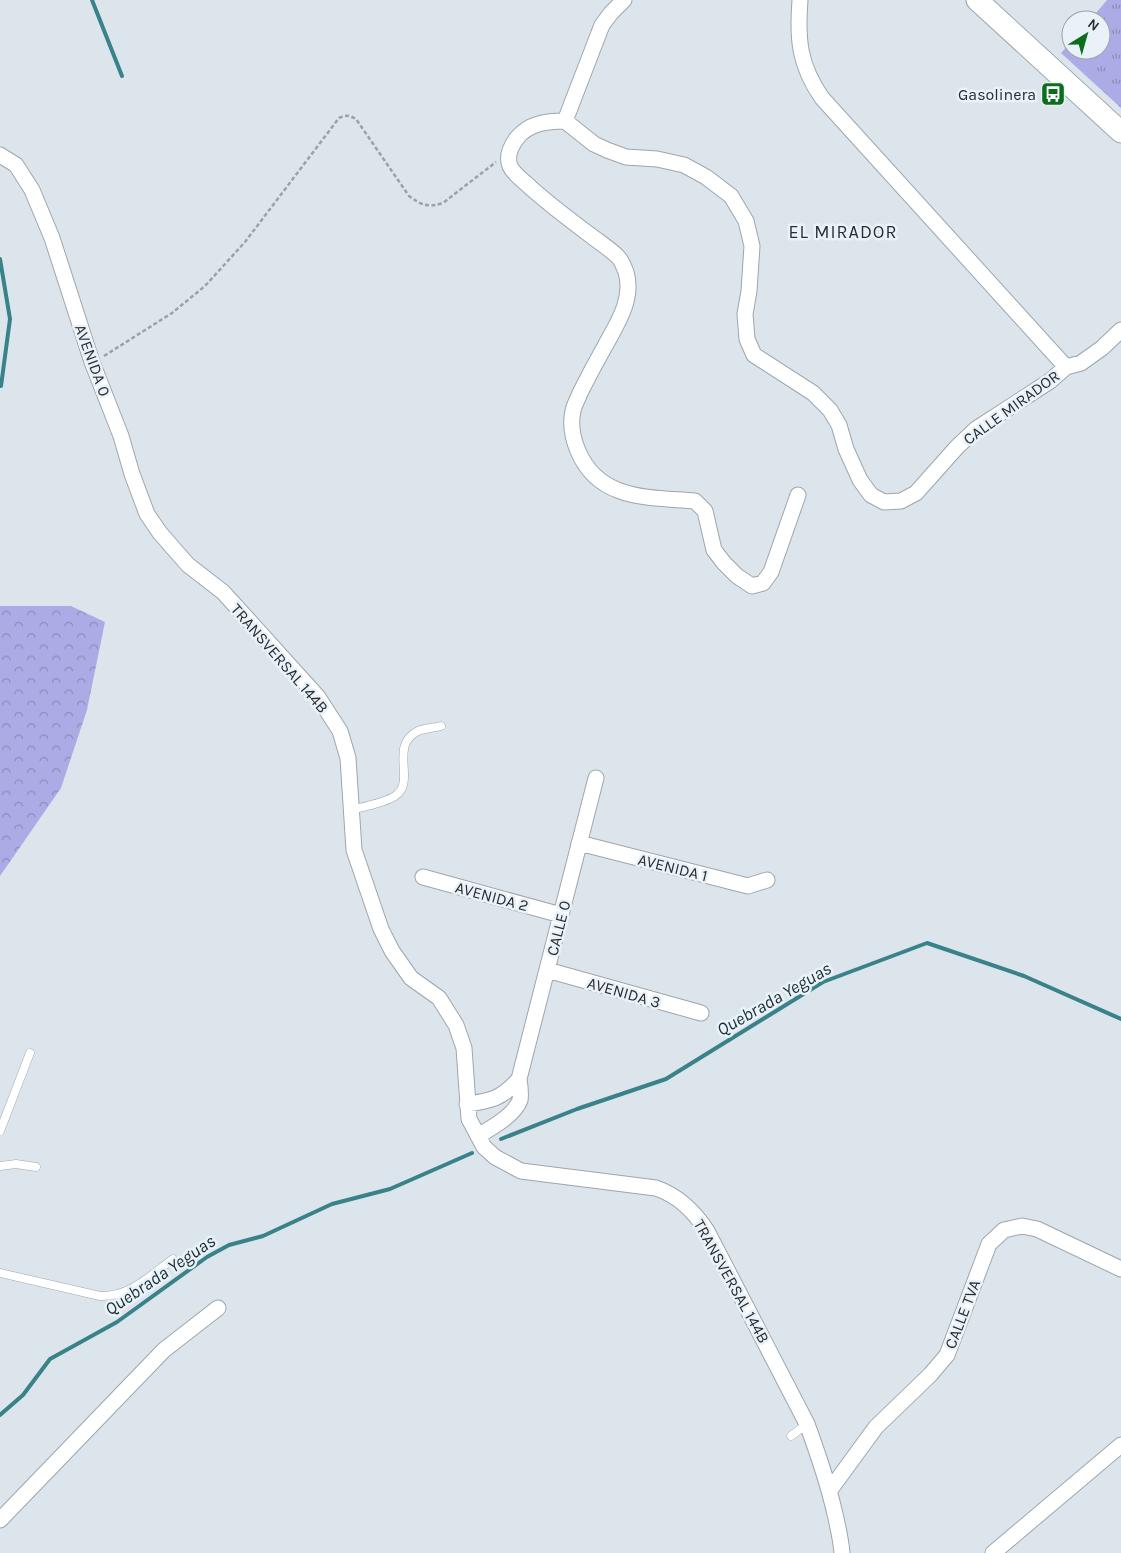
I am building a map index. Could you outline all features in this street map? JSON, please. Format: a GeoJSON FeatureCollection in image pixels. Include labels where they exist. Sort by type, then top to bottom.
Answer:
{"type":"FeatureCollection","features":[{"type":"Feature","properties":{"kind":"main road"},"geometry":{"type":"LineString","coordinates":[[977,0],[1121,132]]}},
{"type":"Feature","properties":{"kind":"street"},"geometry":{"type":"LineString","coordinates":[[624,0],[602,24],[565,120],[548,121],[535,125],[520,135],[512,146],[509,156],[510,165],[516,175],[545,201],[618,257],[626,273],[628,290],[626,304],[618,324],[585,382],[573,410],[572,428],[575,444],[582,461],[594,476],[609,487],[629,495],[695,501],[705,511],[714,550],[737,576],[752,586],[763,583],[771,572],[798,495]]}},
{"type":"Feature","properties":{"kind":"street"},"geometry":{"type":"LineString","coordinates":[[800,0],[798,24],[805,68],[822,98],[1066,367]]}},
{"type":"Feature","properties":{"kind":"street","name":"CALLE MIRADOR"},"geometry":{"type":"LineString","coordinates":[[565,120],[594,144],[607,150],[626,157],[657,159],[684,164],[706,177],[731,196],[746,221],[752,246],[749,291],[745,314],[747,339],[754,355],[813,394],[830,410],[839,425],[846,449],[860,480],[871,495],[884,502],[901,501],[916,493],[976,429],[1050,381],[1066,367],[1081,363],[1102,348],[1121,330]]}},
{"type":"Feature","properties":{"kind":"street","name":"AVENIDA 0"},"geometry":{"type":"LineString","coordinates":[[0,154],[16,165],[32,190],[48,230],[92,362],[121,436],[132,474],[147,514],[160,533],[188,565]]}},
{"type":"Feature","properties":{"kind":"street"},"geometry":{"type":"LineString","coordinates":[[171,566],[188,565]]}},
{"type":"Feature","properties":{"kind":"street","name":"TRANSVERSAL 144B"},"geometry":{"type":"LineString","coordinates":[[188,565],[223,592],[318,697],[340,731],[348,758],[354,850],[381,929],[392,951],[411,978],[439,998],[456,1025],[464,1048],[469,1120],[484,1147],[495,1157],[520,1171],[656,1188],[669,1193],[686,1204],[700,1219],[708,1231],[807,1424],[830,1490],[842,1553]]}},
{"type":"Feature","properties":{"kind":"street","name":"CALLE 0"},"geometry":{"type":"LineString","coordinates":[[478,1136],[499,1123],[511,1112],[520,1099],[519,1079],[596,778]]}},
{"type":"Feature","properties":{"kind":"street","name":"AVENIDA 1"},"geometry":{"type":"LineString","coordinates":[[579,843],[748,886],[767,880]]}},
{"type":"Feature","properties":{"kind":"street","name":"AVENIDA 2"},"geometry":{"type":"LineString","coordinates":[[423,877],[561,916]]}},
{"type":"Feature","properties":{"kind":"street","name":"AVENIDA 3"},"geometry":{"type":"LineString","coordinates":[[547,970],[701,1013]]}},
{"type":"Feature","properties":{"kind":"street"},"geometry":{"type":"LineString","coordinates":[[467,1104],[486,1101],[507,1092],[519,1079]]}},
{"type":"Feature","properties":{"kind":"street","name":"CALLE TVA"},"geometry":{"type":"LineString","coordinates":[[830,1490],[876,1427],[930,1375],[947,1355],[989,1244],[1004,1230],[1022,1226],[1037,1229],[1121,1269]]}},
{"type":"Feature","properties":{"kind":"street"},"geometry":{"type":"LineString","coordinates":[[0,1520],[164,1350],[218,1308]]}},
{"type":"Feature","properties":{"kind":"street"},"geometry":{"type":"LineString","coordinates":[[993,1553],[1121,1445]]}},
{"type":"Feature","properties":{"kind":"lane"},"geometry":{"type":"LineString","coordinates":[[350,810],[368,806],[395,796],[404,784],[403,752],[406,742],[420,730],[441,726]]}},
{"type":"Feature","properties":{"kind":"lane"},"geometry":{"type":"LineString","coordinates":[[0,1131],[30,1053]]}},
{"type":"Feature","properties":{"kind":"lane"},"geometry":{"type":"LineString","coordinates":[[0,1166],[16,1164],[36,1167]]}},
{"type":"Feature","properties":{"kind":"lane"},"geometry":{"type":"LineString","coordinates":[[0,1273],[100,1296],[109,1296],[130,1291],[173,1259]]}},
{"type":"Feature","properties":{"kind":"lane"},"geometry":{"type":"LineString","coordinates":[[791,1436],[807,1424]]}},
{"type":"Feature","properties":{"kind":"path"},"geometry":{"type":"LineString","coordinates":[[102,358],[172,314],[206,286],[246,242],[339,118],[351,116],[356,119],[409,196],[419,203],[427,205],[443,204],[498,160],[509,156]]}},
{"type":"Feature","properties":{"kind":"green space"},"geometry":{"type":"Polygon","coordinates":[[[1107,0],[1121,0],[1121,108],[1069,60],[1111,60],[1111,10],[1098,10],[1107,0]]]}},
{"type":"Feature","properties":{"kind":"green space"},"geometry":{"type":"Polygon","coordinates":[[[0,606],[71,606],[105,622],[87,710],[61,788],[0,876],[0,606]]]}},
{"type":"Feature","properties":{"kind":"waterway"},"geometry":{"type":"LineString","coordinates":[[92,0],[122,76]]}},
{"type":"Feature","properties":{"kind":"waterway"},"geometry":{"type":"LineString","coordinates":[[0,259],[10,319],[1,386]]}},
{"type":"Feature","properties":{"kind":"waterway","name":"Quebrada Yeguas"},"geometry":{"type":"LineString","coordinates":[[501,1139],[577,1109],[666,1079],[823,982],[927,943],[1024,976],[1121,1019]]}},
{"type":"Feature","properties":{"kind":"waterway","name":"Quebrada Yeguas"},"geometry":{"type":"LineString","coordinates":[[0,1415],[23,1395],[50,1359],[117,1322],[207,1257],[229,1245],[263,1236],[332,1204],[390,1189],[472,1153]]}},
{"type":"Feature","properties":{"kind":"place","name":"Gasolinera"},"geometry":{"type":"Point","coordinates":[1053,94]}},
{"type":"Feature","properties":{"kind":"district","name":"EL MIRADOR"},"geometry":{"type":"Point","coordinates":[843,232]}}]}
